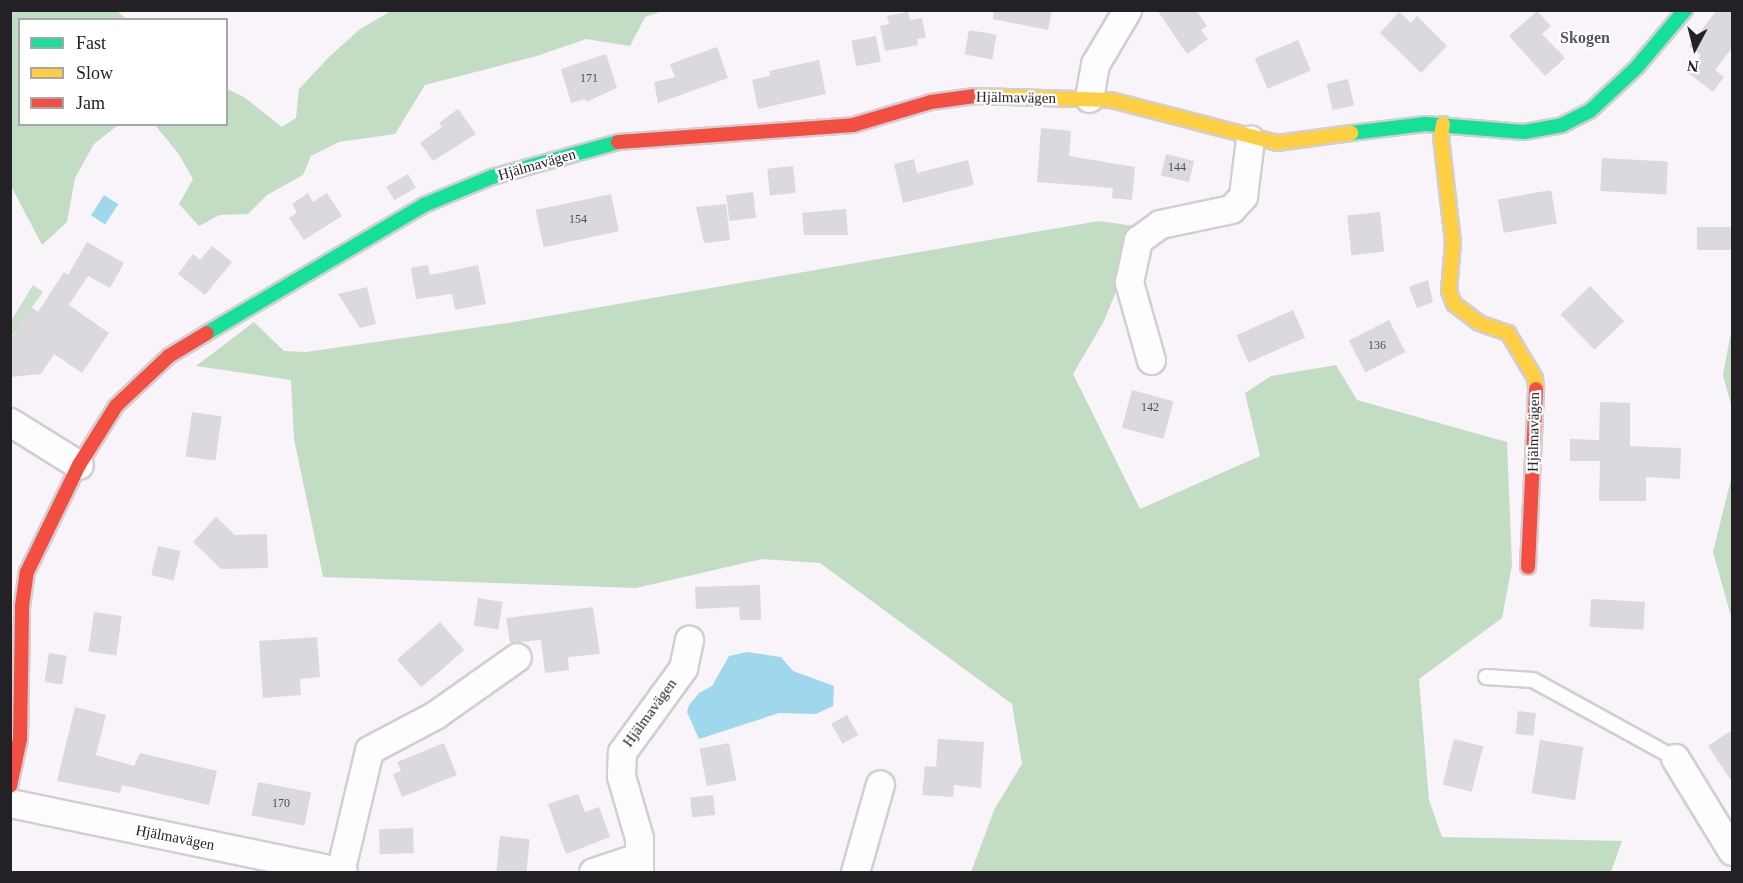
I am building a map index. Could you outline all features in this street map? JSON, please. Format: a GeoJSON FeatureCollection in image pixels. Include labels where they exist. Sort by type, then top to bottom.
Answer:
{"type":"FeatureCollection","features":[{"type":"Feature","properties":{"kind":"street"},"geometry":{"type":"LineString","coordinates":[[1089,98],[1095,64],[1127,10]]}},
{"type":"Feature","properties":{"kind":"street","name":"Hjälmavägen"},"geometry":{"type":"LineString","coordinates":[[10,786],[20,739],[21,606],[27,572],[79,465],[116,406],[169,356],[424,205],[492,177],[618,142],[805,131],[853,124],[932,102],[974,96],[1023,100],[1089,98],[1152,110],[1250,139],[1277,143],[1398,125],[1443,124],[1514,132],[1562,125],[1590,111],[1625,79],[1684,10]]}},
{"type":"Feature","properties":{"kind":"street","name":"Hjälmavägen"},"geometry":{"type":"LineString","coordinates":[[1443,124],[1441,137],[1453,242],[1449,291],[1454,304],[1479,323],[1508,333],[1534,378],[1538,409],[1528,567]]}},
{"type":"Feature","properties":{"kind":"street"},"geometry":{"type":"LineString","coordinates":[[1151,360],[1129,282],[1138,240],[1160,224],[1231,209],[1243,196],[1250,139]]}},
{"type":"Feature","properties":{"kind":"street"},"geometry":{"type":"LineString","coordinates":[[10,422],[79,465]]}},
{"type":"Feature","properties":{"kind":"street","name":"Hjälmavägen"},"geometry":{"type":"LineString","coordinates":[[593,873],[638,865],[639,838],[621,776],[622,752],[682,668],[689,640]]}},
{"type":"Feature","properties":{"kind":"street","name":"Hjälmavägen"},"geometry":{"type":"LineString","coordinates":[[10,803],[341,872],[369,750],[435,715],[517,657]]}},
{"type":"Feature","properties":{"kind":"street"},"geometry":{"type":"LineString","coordinates":[[1675,758],[1732,851]]}},
{"type":"Feature","properties":{"kind":"street"},"geometry":{"type":"LineString","coordinates":[[855,873],[880,784]]}},
{"type":"Feature","properties":{"kind":"lane"},"geometry":{"type":"LineString","coordinates":[[1486,677],[1533,680],[1675,758]]}},
{"type":"Feature","properties":{"kind":"green space"},"geometry":{"type":"Polygon","coordinates":[[[10,11],[117,11],[125,18],[18,18],[18,126],[117,126],[94,144],[75,178],[67,222],[42,245],[11,186],[10,11]]]}},
{"type":"Feature","properties":{"kind":"green space"},"geometry":{"type":"Polygon","coordinates":[[[391,11],[663,11],[645,17],[630,46],[586,39],[537,56],[425,85],[395,134],[339,142],[311,156],[303,175],[267,195],[248,214],[220,215],[199,226],[179,204],[193,179],[178,153],[156,126],[228,126],[228,89],[244,97],[282,127],[296,118],[299,89],[360,29],[391,11]]]}},
{"type":"Feature","properties":{"kind":"green space"},"geometry":{"type":"Polygon","coordinates":[[[1099,221],[1142,227],[1104,321],[1073,374],[1140,509],[1260,456],[1245,393],[1271,376],[1336,365],[1357,400],[1507,442],[1512,565],[1502,618],[1419,679],[1429,800],[1442,837],[1622,841],[1611,872],[971,872],[995,808],[1022,764],[1012,704],[820,563],[762,559],[636,588],[323,577],[294,439],[291,380],[196,366],[254,322],[284,351],[306,352],[508,323],[1099,221]]]}},
{"type":"Feature","properties":{"kind":"green space"},"geometry":{"type":"Polygon","coordinates":[[[33,285],[43,292],[11,337],[11,321],[33,285]]]}},
{"type":"Feature","properties":{"kind":"green space"},"geometry":{"type":"Polygon","coordinates":[[[1732,327],[1732,408],[1723,375],[1732,327]]]}},
{"type":"Feature","properties":{"kind":"green space"},"geometry":{"type":"Polygon","coordinates":[[[1732,475],[1732,620],[1713,552],[1732,475]]]}},
{"type":"Feature","properties":{"kind":"water"},"geometry":{"type":"Polygon","coordinates":[[[104,195],[118,204],[105,224],[91,215],[104,195]]]}},
{"type":"Feature","properties":{"kind":"water"},"geometry":{"type":"Polygon","coordinates":[[[747,652],[781,657],[793,671],[834,686],[833,706],[816,714],[779,713],[699,739],[687,712],[689,705],[699,693],[712,686],[729,656],[747,652]]]}},
{"type":"Feature","properties":{"kind":"building"},"geometry":{"type":"Polygon","coordinates":[[[994,10],[1052,10],[1048,30],[993,19],[994,10]]]}},
{"type":"Feature","properties":{"kind":"building"},"geometry":{"type":"Polygon","coordinates":[[[1157,10],[1196,10],[1207,26],[1201,30],[1208,39],[1187,54],[1157,10]]]}},
{"type":"Feature","properties":{"kind":"building"},"geometry":{"type":"Polygon","coordinates":[[[1717,10],[1732,10],[1732,48],[1715,70],[1724,77],[1713,92],[1687,72],[1701,55],[1689,46],[1717,10]]]}},
{"type":"Feature","properties":{"kind":"building"},"geometry":{"type":"Polygon","coordinates":[[[1537,11],[1551,26],[1542,34],[1565,58],[1545,76],[1509,36],[1537,11]]]}},
{"type":"Feature","properties":{"kind":"building"},"geometry":{"type":"Polygon","coordinates":[[[908,12],[910,20],[922,18],[926,38],[917,39],[918,45],[885,51],[880,26],[889,24],[887,16],[908,12]]]}},
{"type":"Feature","properties":{"kind":"building"},"geometry":{"type":"Polygon","coordinates":[[[1399,12],[1411,23],[1417,16],[1447,46],[1421,73],[1380,33],[1399,12]]]}},
{"type":"Feature","properties":{"kind":"building"},"geometry":{"type":"Polygon","coordinates":[[[969,30],[997,35],[992,59],[965,55],[969,30]]]}},
{"type":"Feature","properties":{"kind":"building"},"geometry":{"type":"Polygon","coordinates":[[[876,36],[881,62],[856,66],[851,41],[876,36]]]}},
{"type":"Feature","properties":{"kind":"building"},"geometry":{"type":"Polygon","coordinates":[[[1298,40],[1311,70],[1268,89],[1255,58],[1298,40]]]}},
{"type":"Feature","properties":{"kind":"building"},"geometry":{"type":"Polygon","coordinates":[[[717,47],[728,78],[658,103],[654,82],[675,77],[670,64],[717,47]]]}},
{"type":"Feature","properties":{"kind":"building"},"geometry":{"type":"Polygon","coordinates":[[[606,54],[617,88],[586,102],[585,99],[571,103],[561,69],[606,54]]]}},
{"type":"Feature","properties":{"kind":"building"},"geometry":{"type":"Polygon","coordinates":[[[819,60],[826,94],[758,109],[752,80],[770,76],[769,71],[819,60]]]}},
{"type":"Feature","properties":{"kind":"building"},"geometry":{"type":"Polygon","coordinates":[[[1348,79],[1354,105],[1333,110],[1327,84],[1348,79]]]}},
{"type":"Feature","properties":{"kind":"building"},"geometry":{"type":"Polygon","coordinates":[[[458,109],[476,134],[433,161],[420,143],[442,127],[439,123],[458,109]]]}},
{"type":"Feature","properties":{"kind":"building"},"geometry":{"type":"Polygon","coordinates":[[[1041,128],[1071,131],[1069,156],[1135,167],[1132,200],[1112,198],[1113,188],[1037,182],[1041,128]]]}},
{"type":"Feature","properties":{"kind":"building"},"geometry":{"type":"Polygon","coordinates":[[[1166,154],[1194,161],[1189,182],[1161,175],[1166,154]]]}},
{"type":"Feature","properties":{"kind":"building"},"geometry":{"type":"Polygon","coordinates":[[[1602,158],[1668,161],[1666,194],[1600,191],[1602,158]]]}},
{"type":"Feature","properties":{"kind":"building"},"geometry":{"type":"Polygon","coordinates":[[[914,159],[917,173],[968,160],[974,185],[903,203],[894,164],[914,159]]]}},
{"type":"Feature","properties":{"kind":"building"},"geometry":{"type":"Polygon","coordinates":[[[793,166],[796,193],[770,196],[767,169],[793,166]]]}},
{"type":"Feature","properties":{"kind":"building"},"geometry":{"type":"Polygon","coordinates":[[[408,174],[416,188],[394,200],[386,187],[408,174]]]}},
{"type":"Feature","properties":{"kind":"building"},"geometry":{"type":"Polygon","coordinates":[[[1551,190],[1557,223],[1504,233],[1498,199],[1551,190]]]}},
{"type":"Feature","properties":{"kind":"building"},"geometry":{"type":"Polygon","coordinates":[[[753,192],[756,218],[729,221],[726,195],[753,192]]]}},
{"type":"Feature","properties":{"kind":"building"},"geometry":{"type":"Polygon","coordinates":[[[308,193],[313,202],[327,193],[342,216],[304,240],[289,218],[297,213],[292,204],[308,193]]]}},
{"type":"Feature","properties":{"kind":"building"},"geometry":{"type":"Polygon","coordinates":[[[611,194],[619,231],[544,247],[536,210],[611,194]]]}},
{"type":"Feature","properties":{"kind":"building"},"geometry":{"type":"Polygon","coordinates":[[[726,204],[730,240],[704,243],[696,207],[726,204]]]}},
{"type":"Feature","properties":{"kind":"building"},"geometry":{"type":"Polygon","coordinates":[[[846,209],[848,235],[804,235],[802,213],[846,209]]]}},
{"type":"Feature","properties":{"kind":"building"},"geometry":{"type":"Polygon","coordinates":[[[1380,212],[1384,252],[1351,255],[1347,215],[1380,212]]]}},
{"type":"Feature","properties":{"kind":"building"},"geometry":{"type":"Polygon","coordinates":[[[1697,227],[1732,227],[1732,250],[1697,250],[1697,227]]]}},
{"type":"Feature","properties":{"kind":"building"},"geometry":{"type":"Polygon","coordinates":[[[87,242],[124,263],[110,288],[88,276],[69,305],[109,333],[82,373],[54,354],[41,374],[10,377],[10,340],[31,307],[38,312],[64,272],[68,275],[87,242]]]}},
{"type":"Feature","properties":{"kind":"building"},"geometry":{"type":"Polygon","coordinates":[[[212,246],[232,262],[205,295],[178,274],[193,254],[200,260],[212,246]]]}},
{"type":"Feature","properties":{"kind":"building"},"geometry":{"type":"Polygon","coordinates":[[[428,265],[430,275],[478,265],[486,304],[455,310],[452,294],[416,299],[411,268],[428,265]]]}},
{"type":"Feature","properties":{"kind":"building"},"geometry":{"type":"Polygon","coordinates":[[[1428,280],[1433,302],[1417,308],[1409,287],[1428,280]]]}},
{"type":"Feature","properties":{"kind":"building"},"geometry":{"type":"Polygon","coordinates":[[[1590,286],[1624,321],[1595,350],[1561,314],[1590,286]]]}},
{"type":"Feature","properties":{"kind":"building"},"geometry":{"type":"Polygon","coordinates":[[[367,287],[376,324],[360,328],[338,294],[367,287]]]}},
{"type":"Feature","properties":{"kind":"building"},"geometry":{"type":"Polygon","coordinates":[[[1293,310],[1305,337],[1249,363],[1236,335],[1293,310]]]}},
{"type":"Feature","properties":{"kind":"building"},"geometry":{"type":"Polygon","coordinates":[[[1389,320],[1405,352],[1365,373],[1349,340],[1389,320]]]}},
{"type":"Feature","properties":{"kind":"building"},"geometry":{"type":"Polygon","coordinates":[[[1132,390],[1174,401],[1163,439],[1122,428],[1132,390]]]}},
{"type":"Feature","properties":{"kind":"building"},"geometry":{"type":"Polygon","coordinates":[[[1600,402],[1630,403],[1630,446],[1681,448],[1680,479],[1646,477],[1646,501],[1599,501],[1600,461],[1570,461],[1570,439],[1599,440],[1600,402]]]}},
{"type":"Feature","properties":{"kind":"building"},"geometry":{"type":"Polygon","coordinates":[[[192,412],[222,416],[215,461],[186,457],[192,412]]]}},
{"type":"Feature","properties":{"kind":"building"},"geometry":{"type":"Polygon","coordinates":[[[216,517],[235,535],[267,534],[268,568],[221,569],[193,542],[216,517]]]}},
{"type":"Feature","properties":{"kind":"building"},"geometry":{"type":"Polygon","coordinates":[[[158,546],[180,551],[174,580],[151,575],[158,546]]]}},
{"type":"Feature","properties":{"kind":"building"},"geometry":{"type":"Polygon","coordinates":[[[760,585],[761,620],[740,620],[739,607],[696,609],[695,587],[760,585]]]}},
{"type":"Feature","properties":{"kind":"building"},"geometry":{"type":"Polygon","coordinates":[[[478,598],[503,602],[498,630],[474,626],[478,598]]]}},
{"type":"Feature","properties":{"kind":"building"},"geometry":{"type":"Polygon","coordinates":[[[1591,599],[1645,602],[1643,630],[1590,627],[1591,599]]]}},
{"type":"Feature","properties":{"kind":"building"},"geometry":{"type":"Polygon","coordinates":[[[593,607],[600,654],[568,657],[569,670],[545,673],[541,640],[510,643],[506,618],[593,607]]]}},
{"type":"Feature","properties":{"kind":"building"},"geometry":{"type":"Polygon","coordinates":[[[94,612],[122,616],[116,656],[88,652],[94,612]]]}},
{"type":"Feature","properties":{"kind":"building"},"geometry":{"type":"Polygon","coordinates":[[[440,622],[464,650],[421,687],[397,659],[440,622]]]}},
{"type":"Feature","properties":{"kind":"building"},"geometry":{"type":"Polygon","coordinates":[[[317,637],[320,677],[300,679],[301,695],[263,698],[259,641],[317,637]]]}},
{"type":"Feature","properties":{"kind":"building"},"geometry":{"type":"Polygon","coordinates":[[[49,653],[67,656],[62,684],[44,682],[49,653]]]}},
{"type":"Feature","properties":{"kind":"building"},"geometry":{"type":"Polygon","coordinates":[[[75,707],[106,715],[96,755],[134,766],[140,753],[217,771],[209,805],[122,785],[120,793],[57,781],[75,707]]]}},
{"type":"Feature","properties":{"kind":"building"},"geometry":{"type":"Polygon","coordinates":[[[1518,711],[1536,713],[1533,736],[1516,734],[1518,711]]]}},
{"type":"Feature","properties":{"kind":"building"},"geometry":{"type":"Polygon","coordinates":[[[847,715],[858,735],[842,744],[831,724],[847,715]]]}},
{"type":"Feature","properties":{"kind":"building"},"geometry":{"type":"Polygon","coordinates":[[[1732,730],[1732,782],[1708,746],[1732,730]]]}},
{"type":"Feature","properties":{"kind":"building"},"geometry":{"type":"Polygon","coordinates":[[[938,739],[984,742],[981,788],[954,785],[953,797],[922,795],[925,766],[936,767],[938,739]]]}},
{"type":"Feature","properties":{"kind":"building"},"geometry":{"type":"Polygon","coordinates":[[[1454,739],[1483,746],[1472,792],[1443,785],[1454,739]]]}},
{"type":"Feature","properties":{"kind":"building"},"geometry":{"type":"Polygon","coordinates":[[[1540,740],[1583,747],[1575,800],[1532,793],[1540,740]]]}},
{"type":"Feature","properties":{"kind":"building"},"geometry":{"type":"Polygon","coordinates":[[[444,743],[457,775],[402,797],[393,774],[401,771],[397,762],[444,743]]]}},
{"type":"Feature","properties":{"kind":"building"},"geometry":{"type":"Polygon","coordinates":[[[729,743],[736,780],[707,786],[700,749],[729,743]]]}},
{"type":"Feature","properties":{"kind":"building"},"geometry":{"type":"Polygon","coordinates":[[[258,782],[311,792],[305,826],[252,815],[258,782]]]}},
{"type":"Feature","properties":{"kind":"building"},"geometry":{"type":"Polygon","coordinates":[[[578,794],[585,812],[599,807],[610,837],[566,854],[548,804],[578,794]]]}},
{"type":"Feature","properties":{"kind":"building"},"geometry":{"type":"Polygon","coordinates":[[[713,795],[715,815],[692,817],[690,797],[713,795]]]}},
{"type":"Feature","properties":{"kind":"building"},"geometry":{"type":"Polygon","coordinates":[[[413,828],[414,853],[380,854],[379,829],[413,828]]]}},
{"type":"Feature","properties":{"kind":"building"},"geometry":{"type":"Polygon","coordinates":[[[500,836],[530,839],[526,872],[496,872],[500,836]]]}},
{"type":"Feature","properties":{"kind":"traffic: fast"},"geometry":{"type":"LineString","coordinates":[[1351,133],[1425,124],[1524,132],[1562,125],[1590,111],[1637,67],[1685,10]]}},
{"type":"Feature","properties":{"kind":"traffic: fast"},"geometry":{"type":"LineString","coordinates":[[207,333],[424,205],[492,177],[618,142]]}},
{"type":"Feature","properties":{"kind":"traffic: slow"},"geometry":{"type":"LineString","coordinates":[[975,96],[1111,100],[1277,143],[1351,133]]}},
{"type":"Feature","properties":{"kind":"traffic: slow"},"geometry":{"type":"LineString","coordinates":[[1443,124],[1441,137],[1453,242],[1449,291],[1454,304],[1479,323],[1508,333],[1535,378],[1536,389]]}},
{"type":"Feature","properties":{"kind":"traffic: jam"},"geometry":{"type":"LineString","coordinates":[[618,142],[853,125],[931,102],[975,96]]}},
{"type":"Feature","properties":{"kind":"traffic: jam"},"geometry":{"type":"LineString","coordinates":[[10,786],[20,739],[22,606],[27,572],[79,465],[116,406],[169,356],[207,333]]}},
{"type":"Feature","properties":{"kind":"traffic: jam"},"geometry":{"type":"LineString","coordinates":[[1528,567],[1536,389]]}},
{"type":"Feature","properties":{"kind":"district","name":"Skogen"},"geometry":{"type":"Point","coordinates":[1585,38]}}]}
